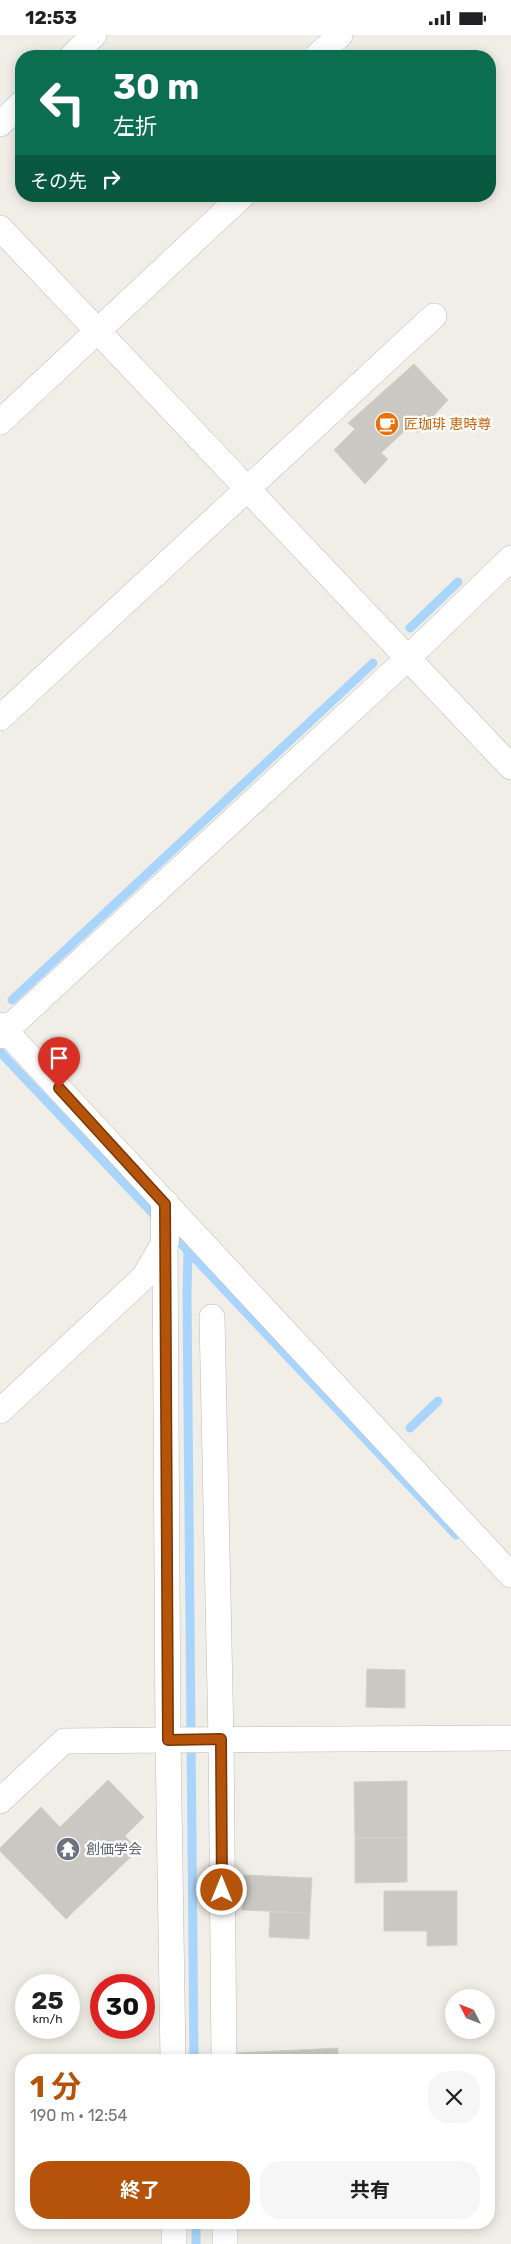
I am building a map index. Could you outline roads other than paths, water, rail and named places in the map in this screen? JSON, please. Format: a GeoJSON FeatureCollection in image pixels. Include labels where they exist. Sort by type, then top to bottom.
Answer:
{"type":"FeatureCollection","features":[{"type":"Feature","properties":{"kind":"street"},"geometry":{"type":"LineString","coordinates":[[78,50],[94,35]]}},
{"type":"Feature","properties":{"kind":"street"},"geometry":{"type":"LineString","coordinates":[[324,50],[340,35]]}},
{"type":"Feature","properties":{"kind":"street"},"geometry":{"type":"LineString","coordinates":[[0,124],[15,110]]}},
{"type":"Feature","properties":{"kind":"street"},"geometry":{"type":"LineString","coordinates":[[0,422],[236,202]]}},
{"type":"Feature","properties":{"kind":"street"},"geometry":{"type":"LineString","coordinates":[[0,228],[511,767]]}},
{"type":"Feature","properties":{"kind":"street"},"geometry":{"type":"LineString","coordinates":[[0,718],[434,316]]}},
{"type":"Feature","properties":{"kind":"street"},"geometry":{"type":"LineString","coordinates":[[511,558],[408,658],[2,1030],[511,1575]]}},
{"type":"Feature","properties":{"kind":"street"},"geometry":{"type":"LineString","coordinates":[[165,1204],[168,1740],[173,2054]]}},
{"type":"Feature","properties":{"kind":"street"},"geometry":{"type":"LineString","coordinates":[[0,1411],[144,1277],[165,1241]]}},
{"type":"Feature","properties":{"kind":"street"},"geometry":{"type":"LineString","coordinates":[[212,1317],[221,1739],[224,2054]]}},
{"type":"Feature","properties":{"kind":"street"},"geometry":{"type":"LineString","coordinates":[[0,1801],[64,1741],[511,1738]]}},
{"type":"Feature","properties":{"kind":"street"},"geometry":{"type":"LineString","coordinates":[[174,2229],[174,2244]]}},
{"type":"Feature","properties":{"kind":"street"},"geometry":{"type":"LineString","coordinates":[[225,2229],[225,2244]]}},
{"type":"Feature","properties":{"kind":"waterway"},"geometry":{"type":"LineString","coordinates":[[410,628],[458,582]]}},
{"type":"Feature","properties":{"kind":"waterway"},"geometry":{"type":"LineString","coordinates":[[12,1000],[373,663]]}},
{"type":"Feature","properties":{"kind":"waterway"},"geometry":{"type":"LineString","coordinates":[[0,1052],[160,1221]]}},
{"type":"Feature","properties":{"kind":"waterway"},"geometry":{"type":"LineString","coordinates":[[172,1234],[456,1535]]}},
{"type":"Feature","properties":{"kind":"waterway"},"geometry":{"type":"LineString","coordinates":[[188,1251],[194,2054]]}},
{"type":"Feature","properties":{"kind":"waterway"},"geometry":{"type":"LineString","coordinates":[[410,1428],[438,1401]]}},
{"type":"Feature","properties":{"kind":"waterway"},"geometry":{"type":"LineString","coordinates":[[196,2229],[196,2244]]}},
{"type":"Feature","properties":{"kind":"place","name":"匠珈琲 恵時尊"},"geometry":{"type":"Point","coordinates":[387,424]}},
{"type":"Feature","properties":{"kind":"place","name":"創価学会"},"geometry":{"type":"Point","coordinates":[68,1849]}}]}
